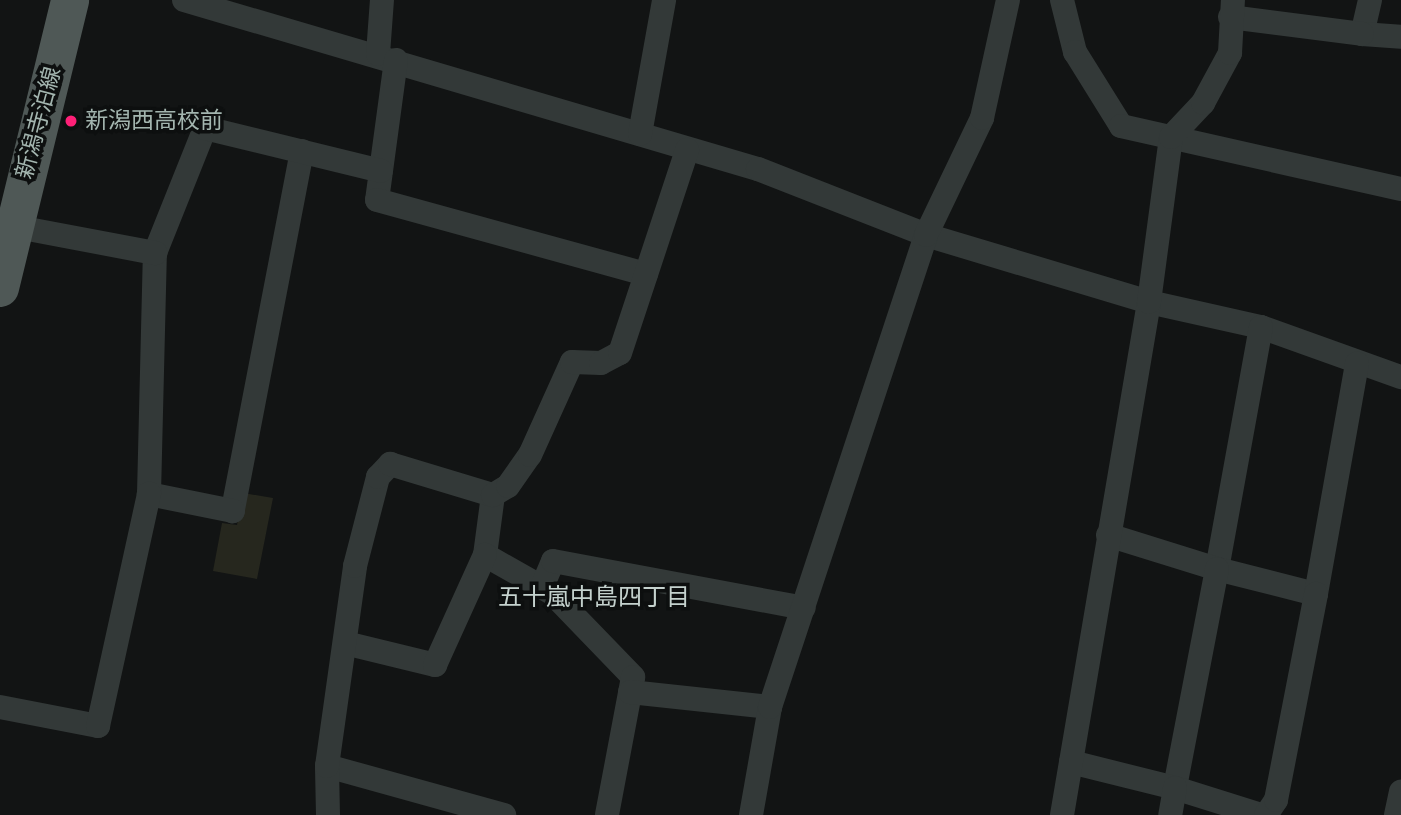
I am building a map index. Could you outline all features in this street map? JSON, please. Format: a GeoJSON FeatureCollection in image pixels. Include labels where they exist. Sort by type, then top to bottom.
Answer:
{"type":"FeatureCollection","features":[{"type":"Feature","properties":{"kind":"main road","name":"新潟寺泊線"},"geometry":{"type":"LineString","coordinates":[[0,288],[12,226],[70,0]]}},
{"type":"Feature","properties":{"kind":"street"},"geometry":{"type":"LineString","coordinates":[[184,0],[387,57],[687,150],[758,169],[926,235],[1149,302],[1261,327],[1401,377]]}},
{"type":"Feature","properties":{"kind":"street"},"geometry":{"type":"LineString","coordinates":[[382,0],[387,57],[377,200],[646,274]]}},
{"type":"Feature","properties":{"kind":"street"},"geometry":{"type":"LineString","coordinates":[[640,134],[664,0]]}},
{"type":"Feature","properties":{"kind":"street"},"geometry":{"type":"LineString","coordinates":[[751,815],[770,707],[926,235],[982,118],[1008,0]]}},
{"type":"Feature","properties":{"kind":"street"},"geometry":{"type":"LineString","coordinates":[[1062,0],[1075,52],[1121,125],[1401,189]]}},
{"type":"Feature","properties":{"kind":"street"},"geometry":{"type":"LineString","coordinates":[[1362,34],[1370,0]]}},
{"type":"Feature","properties":{"kind":"street"},"geometry":{"type":"LineString","coordinates":[[1062,815],[1149,302],[1171,137],[1203,103],[1230,53],[1231,9],[1362,34],[1401,37]]}},
{"type":"Feature","properties":{"kind":"street"},"geometry":{"type":"LineString","coordinates":[[0,707],[98,726],[149,494],[155,253],[205,128],[381,171]]}},
{"type":"Feature","properties":{"kind":"street"},"geometry":{"type":"LineString","coordinates":[[328,815],[327,766],[355,566],[378,477],[390,464],[493,495],[508,486],[530,456],[572,362],[601,363],[621,353],[687,150]]}},
{"type":"Feature","properties":{"kind":"street"},"geometry":{"type":"LineString","coordinates":[[149,494],[233,511],[302,151]]}},
{"type":"Feature","properties":{"kind":"street"},"geometry":{"type":"LineString","coordinates":[[12,226],[155,253]]}},
{"type":"Feature","properties":{"kind":"street"},"geometry":{"type":"LineString","coordinates":[[1170,815],[1261,327]]}},
{"type":"Feature","properties":{"kind":"street"},"geometry":{"type":"LineString","coordinates":[[1070,762],[1175,788],[1263,815],[1276,800],[1357,363]]}},
{"type":"Feature","properties":{"kind":"street"},"geometry":{"type":"LineString","coordinates":[[345,643],[435,665],[485,555],[493,495]]}},
{"type":"Feature","properties":{"kind":"street"},"geometry":{"type":"LineString","coordinates":[[1108,535],[1217,569],[1316,594]]}},
{"type":"Feature","properties":{"kind":"street"},"geometry":{"type":"LineString","coordinates":[[485,555],[542,587],[632,677],[607,815]]}},
{"type":"Feature","properties":{"kind":"street"},"geometry":{"type":"LineString","coordinates":[[542,587],[553,561],[804,608]]}},
{"type":"Feature","properties":{"kind":"street"},"geometry":{"type":"LineString","coordinates":[[630,692],[770,707]]}},
{"type":"Feature","properties":{"kind":"street"},"geometry":{"type":"LineString","coordinates":[[327,766],[504,815]]}},
{"type":"Feature","properties":{"kind":"street"},"geometry":{"type":"LineString","coordinates":[[1396,815],[1401,792]]}},
{"type":"Feature","properties":{"kind":"shaded area"},"geometry":{"type":"Polygon","coordinates":[[[243,493],[273,498],[257,579],[213,571],[222,523],[237,525],[243,493]]]}},
{"type":"Feature","properties":{"kind":"place","name":"新潟西高校前"},"geometry":{"type":"Point","coordinates":[71,121]}},
{"type":"Feature","properties":{"kind":"district","name":"五十嵐中島四丁目"},"geometry":{"type":"Point","coordinates":[594,598]}}]}
